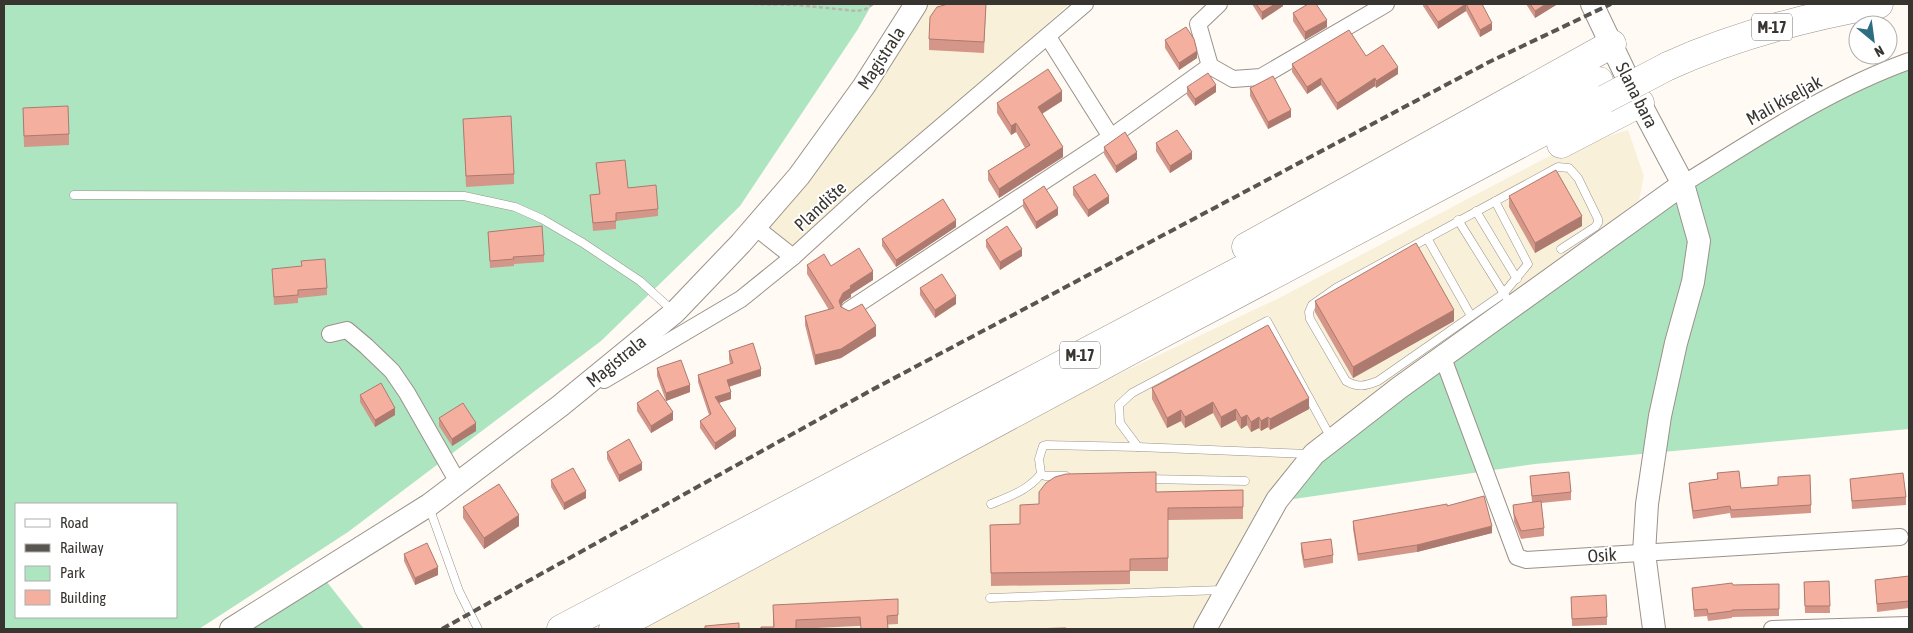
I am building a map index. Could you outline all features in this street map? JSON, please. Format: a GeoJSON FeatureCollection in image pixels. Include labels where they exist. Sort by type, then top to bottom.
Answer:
{"type":"FeatureCollection","features":[{"type":"Feature","properties":{"kind":"highway","name":"M-17"},"geometry":{"type":"LineString","coordinates":[[561,629],[1151,328],[1663,58],[1682,38],[1733,20],[1792,4]]}},
{"type":"Feature","properties":{"kind":"highway","name":"M-17"},"geometry":{"type":"LineString","coordinates":[[1663,58],[1692,55],[1760,30],[1830,13],[1879,4]]}},
{"type":"Feature","properties":{"kind":"highway"},"geometry":{"type":"LineString","coordinates":[[1151,328],[1218,265],[1240,250],[1612,44]]}},
{"type":"Feature","properties":{"kind":"highway"},"geometry":{"type":"LineString","coordinates":[[1151,328],[1251,302],[1288,285],[1640,103]]}},
{"type":"Feature","properties":{"kind":"highway","name":"M-17"},"geometry":{"type":"LineString","coordinates":[[613,629],[1151,328]]}},
{"type":"Feature","properties":{"kind":"main road","name":"Magistrala"},"geometry":{"type":"LineString","coordinates":[[231,629],[429,506],[560,406],[675,312],[755,227],[798,176],[864,86],[916,4]]}},
{"type":"Feature","properties":{"kind":"main road","name":"Slana bara"},"geometry":{"type":"LineString","coordinates":[[1592,4],[1640,103],[1683,184],[1699,241],[1693,282],[1676,343],[1660,416],[1647,504],[1644,553],[1654,629]]}},
{"type":"Feature","properties":{"kind":"main road"},"geometry":{"type":"LineString","coordinates":[[1205,629],[1277,500],[1314,454],[1399,388],[1443,358],[1508,300],[1683,184]]}},
{"type":"Feature","properties":{"kind":"street","name":"Plandište"},"geometry":{"type":"LineString","coordinates":[[560,406],[742,299],[793,257],[862,194],[1048,37],[1084,4]]}},
{"type":"Feature","properties":{"kind":"street"},"geometry":{"type":"LineString","coordinates":[[1219,4],[1198,24],[1210,66],[1233,79],[1262,77],[1386,4]]}},
{"type":"Feature","properties":{"kind":"street"},"geometry":{"type":"LineString","coordinates":[[1048,37],[1111,137]]}},
{"type":"Feature","properties":{"kind":"street","name":"Mali kiseljak"},"geometry":{"type":"LineString","coordinates":[[1683,184],[1784,121],[1885,70],[1909,61]]}},
{"type":"Feature","properties":{"kind":"street"},"geometry":{"type":"LineString","coordinates":[[850,310],[1111,137],[1210,66]]}},
{"type":"Feature","properties":{"kind":"street"},"geometry":{"type":"LineString","coordinates":[[755,227],[793,257]]}},
{"type":"Feature","properties":{"kind":"street"},"geometry":{"type":"LineString","coordinates":[[330,334],[346,330],[392,371],[407,393],[459,484]]}},
{"type":"Feature","properties":{"kind":"street","name":"Osik"},"geometry":{"type":"LineString","coordinates":[[1443,358],[1517,557],[1526,560],[1900,537]]}},
{"type":"Feature","properties":{"kind":"street"},"geometry":{"type":"LineString","coordinates":[[1772,629],[1909,625]]}},
{"type":"Feature","properties":{"kind":"lane"},"geometry":{"type":"LineString","coordinates":[[1495,201],[1528,264],[1517,279],[1508,300],[1471,316],[1378,381],[1366,386],[1355,386],[1346,380],[1310,319],[1309,312],[1312,305],[1336,288],[1458,220],[1558,167],[1569,168],[1578,178],[1598,219],[1598,223],[1561,249]]}},
{"type":"Feature","properties":{"kind":"lane"},"geometry":{"type":"LineString","coordinates":[[74,195],[464,196],[515,206],[542,219],[583,243],[640,281],[675,312]]}},
{"type":"Feature","properties":{"kind":"lane"},"geometry":{"type":"LineString","coordinates":[[1476,211],[1517,279]]}},
{"type":"Feature","properties":{"kind":"lane"},"geometry":{"type":"LineString","coordinates":[[1458,220],[1508,300]]}},
{"type":"Feature","properties":{"kind":"lane"},"geometry":{"type":"LineString","coordinates":[[1427,238],[1471,316]]}},
{"type":"Feature","properties":{"kind":"lane"},"geometry":{"type":"LineString","coordinates":[[1138,446],[1120,423],[1119,406],[1132,393],[1267,321],[1332,439]]}},
{"type":"Feature","properties":{"kind":"lane"},"geometry":{"type":"LineString","coordinates":[[991,504],[1024,490],[1033,484],[1041,474],[1039,459],[1041,449],[1046,445],[1138,446],[1314,454]]}},
{"type":"Feature","properties":{"kind":"lane"},"geometry":{"type":"LineString","coordinates":[[1041,474],[1045,476],[1075,477]]}},
{"type":"Feature","properties":{"kind":"lane"},"geometry":{"type":"LineString","coordinates":[[1135,478],[1245,481]]}},
{"type":"Feature","properties":{"kind":"lane"},"geometry":{"type":"LineString","coordinates":[[429,506],[459,591],[478,629]]}},
{"type":"Feature","properties":{"kind":"lane"},"geometry":{"type":"LineString","coordinates":[[990,598],[1226,590]]}},
{"type":"Feature","properties":{"kind":"path"},"geometry":{"type":"LineString","coordinates":[[754,4],[797,5],[857,11],[866,9],[873,4]]}},
{"type":"Feature","properties":{"kind":"shaded area"},"geometry":{"type":"Polygon","coordinates":[[[915,4],[1069,4],[896,160],[791,250],[749,221],[799,176],[915,4]]]}},
{"type":"Feature","properties":{"kind":"shaded area"},"geometry":{"type":"Polygon","coordinates":[[[1628,130],[1644,176],[1639,200],[1373,402],[1295,476],[1201,629],[637,629],[635,626],[1100,383],[1279,298],[1559,151],[1628,130]]]}},
{"type":"Feature","properties":{"kind":"green space"},"geometry":{"type":"Polygon","coordinates":[[[4,4],[872,4],[858,29],[740,206],[601,341],[348,532],[199,629],[4,629],[4,4]]]}},
{"type":"Feature","properties":{"kind":"green space"},"geometry":{"type":"Polygon","coordinates":[[[1909,60],[1909,429],[1535,464],[1280,501],[1294,476],[1683,184],[1909,60]]]}},
{"type":"Feature","properties":{"kind":"green space"},"geometry":{"type":"Polygon","coordinates":[[[323,577],[364,629],[247,629],[323,577]]]}},
{"type":"Feature","properties":{"kind":"building"},"geometry":{"type":"Polygon","coordinates":[[[948,4],[986,4],[984,42],[929,39],[930,17],[937,7],[948,4]]]}},
{"type":"Feature","properties":{"kind":"building"},"geometry":{"type":"Polygon","coordinates":[[[1256,4],[1275,4],[1262,12],[1256,4]]]}},
{"type":"Feature","properties":{"kind":"building"},"geometry":{"type":"Polygon","coordinates":[[[1308,4],[1316,4],[1327,20],[1305,32],[1293,13],[1308,4]]]}},
{"type":"Feature","properties":{"kind":"building"},"geometry":{"type":"Polygon","coordinates":[[[1426,4],[1466,4],[1438,22],[1426,4]]]}},
{"type":"Feature","properties":{"kind":"building"},"geometry":{"type":"Polygon","coordinates":[[[1466,4],[1482,4],[1492,23],[1480,30],[1466,4]]]}},
{"type":"Feature","properties":{"kind":"building"},"geometry":{"type":"Polygon","coordinates":[[[1530,4],[1546,4],[1535,11],[1530,4]]]}},
{"type":"Feature","properties":{"kind":"building"},"geometry":{"type":"Polygon","coordinates":[[[1186,27],[1194,39],[1197,51],[1179,63],[1165,40],[1186,27]]]}},
{"type":"Feature","properties":{"kind":"building"},"geometry":{"type":"Polygon","coordinates":[[[1349,30],[1366,56],[1383,45],[1398,67],[1376,81],[1375,78],[1337,103],[1321,78],[1307,87],[1292,64],[1349,30]]]}},
{"type":"Feature","properties":{"kind":"building"},"geometry":{"type":"Polygon","coordinates":[[[1048,69],[1062,91],[1038,107],[1063,147],[999,189],[988,171],[1030,145],[1016,123],[1011,126],[997,103],[1048,69]]]}},
{"type":"Feature","properties":{"kind":"building"},"geometry":{"type":"Polygon","coordinates":[[[1208,73],[1216,85],[1195,99],[1187,87],[1208,73]]]}},
{"type":"Feature","properties":{"kind":"building"},"geometry":{"type":"Polygon","coordinates":[[[1273,76],[1291,110],[1268,122],[1250,88],[1273,76]]]}},
{"type":"Feature","properties":{"kind":"building"},"geometry":{"type":"Polygon","coordinates":[[[68,106],[69,134],[24,136],[23,108],[68,106]]]}},
{"type":"Feature","properties":{"kind":"building"},"geometry":{"type":"Polygon","coordinates":[[[511,116],[514,174],[466,176],[463,119],[511,116]]]}},
{"type":"Feature","properties":{"kind":"building"},"geometry":{"type":"Polygon","coordinates":[[[1177,130],[1192,152],[1170,166],[1156,143],[1177,130]]]}},
{"type":"Feature","properties":{"kind":"building"},"geometry":{"type":"Polygon","coordinates":[[[1125,132],[1137,152],[1116,166],[1104,147],[1125,132]]]}},
{"type":"Feature","properties":{"kind":"building"},"geometry":{"type":"Polygon","coordinates":[[[625,160],[628,188],[656,185],[658,209],[616,213],[616,221],[593,223],[590,195],[600,194],[596,163],[625,160]]]}},
{"type":"Feature","properties":{"kind":"building"},"geometry":{"type":"Polygon","coordinates":[[[1556,170],[1582,216],[1535,243],[1509,196],[1556,170]]]}},
{"type":"Feature","properties":{"kind":"building"},"geometry":{"type":"Polygon","coordinates":[[[1095,174],[1109,196],[1088,210],[1073,187],[1095,174]]]}},
{"type":"Feature","properties":{"kind":"building"},"geometry":{"type":"Polygon","coordinates":[[[1044,186],[1058,208],[1036,222],[1023,200],[1044,186]]]}},
{"type":"Feature","properties":{"kind":"building"},"geometry":{"type":"Polygon","coordinates":[[[943,199],[956,220],[896,260],[882,239],[943,199]]]}},
{"type":"Feature","properties":{"kind":"building"},"geometry":{"type":"Polygon","coordinates":[[[542,226],[544,255],[490,261],[488,232],[542,226]]]}},
{"type":"Feature","properties":{"kind":"building"},"geometry":{"type":"Polygon","coordinates":[[[1007,226],[1022,249],[1000,262],[986,240],[1007,226]]]}},
{"type":"Feature","properties":{"kind":"building"},"geometry":{"type":"Polygon","coordinates":[[[1416,243],[1454,310],[1353,367],[1315,301],[1416,243]]]}},
{"type":"Feature","properties":{"kind":"building"},"geometry":{"type":"Polygon","coordinates":[[[859,248],[873,271],[850,286],[851,288],[843,293],[839,301],[841,307],[849,311],[862,304],[876,326],[841,349],[815,355],[805,316],[834,308],[807,265],[824,254],[831,266],[859,248]]]}},
{"type":"Feature","properties":{"kind":"building"},"geometry":{"type":"Polygon","coordinates":[[[325,259],[327,288],[298,290],[298,295],[274,297],[272,269],[302,266],[301,261],[325,259]]]}},
{"type":"Feature","properties":{"kind":"building"},"geometry":{"type":"Polygon","coordinates":[[[942,274],[956,296],[935,310],[920,288],[942,274]]]}},
{"type":"Feature","properties":{"kind":"building"},"geometry":{"type":"Polygon","coordinates":[[[1268,325],[1309,398],[1270,419],[1268,417],[1261,421],[1259,417],[1251,422],[1247,415],[1241,418],[1236,409],[1221,417],[1213,402],[1185,417],[1181,410],[1167,418],[1152,388],[1268,325]]]}},
{"type":"Feature","properties":{"kind":"building"},"geometry":{"type":"Polygon","coordinates":[[[753,343],[761,369],[727,380],[731,392],[715,397],[736,429],[715,443],[700,421],[711,414],[698,375],[733,363],[729,351],[753,343]]]}},
{"type":"Feature","properties":{"kind":"building"},"geometry":{"type":"Polygon","coordinates":[[[681,360],[690,385],[666,393],[657,368],[681,360]]]}},
{"type":"Feature","properties":{"kind":"building"},"geometry":{"type":"Polygon","coordinates":[[[381,383],[395,408],[375,420],[360,395],[381,383]]]}},
{"type":"Feature","properties":{"kind":"building"},"geometry":{"type":"Polygon","coordinates":[[[658,390],[673,412],[651,426],[637,403],[658,390]]]}},
{"type":"Feature","properties":{"kind":"building"},"geometry":{"type":"Polygon","coordinates":[[[463,403],[476,423],[452,439],[439,418],[463,403]]]}},
{"type":"Feature","properties":{"kind":"building"},"geometry":{"type":"Polygon","coordinates":[[[629,439],[642,463],[619,475],[607,452],[629,439]]]}},
{"type":"Feature","properties":{"kind":"building"},"geometry":{"type":"Polygon","coordinates":[[[573,468],[586,491],[564,503],[551,480],[573,468]]]}},
{"type":"Feature","properties":{"kind":"building"},"geometry":{"type":"Polygon","coordinates":[[[1739,471],[1741,488],[1778,485],[1778,477],[1810,475],[1811,505],[1731,510],[1730,506],[1693,511],[1689,483],[1718,479],[1717,473],[1739,471]]]}},
{"type":"Feature","properties":{"kind":"building"},"geometry":{"type":"Polygon","coordinates":[[[1156,472],[1156,492],[1243,490],[1243,507],[1168,508],[1168,558],[1130,559],[1130,571],[991,573],[990,525],[1020,524],[1020,505],[1039,504],[1039,492],[1046,483],[1055,477],[1066,474],[1156,472]]]}},
{"type":"Feature","properties":{"kind":"building"},"geometry":{"type":"Polygon","coordinates":[[[1569,472],[1571,492],[1532,496],[1530,476],[1569,472]]]}},
{"type":"Feature","properties":{"kind":"building"},"geometry":{"type":"Polygon","coordinates":[[[1903,473],[1906,497],[1852,501],[1850,479],[1903,473]]]}},
{"type":"Feature","properties":{"kind":"building"},"geometry":{"type":"Polygon","coordinates":[[[499,484],[519,515],[484,538],[463,507],[499,484]]]}},
{"type":"Feature","properties":{"kind":"building"},"geometry":{"type":"Polygon","coordinates":[[[1484,496],[1492,526],[1417,545],[1358,554],[1353,521],[1447,504],[1447,506],[1484,496]]]}},
{"type":"Feature","properties":{"kind":"building"},"geometry":{"type":"Polygon","coordinates":[[[1541,501],[1544,528],[1521,531],[1514,514],[1513,505],[1541,501]]]}},
{"type":"Feature","properties":{"kind":"building"},"geometry":{"type":"Polygon","coordinates":[[[1331,539],[1333,555],[1304,560],[1301,543],[1331,539]]]}},
{"type":"Feature","properties":{"kind":"building"},"geometry":{"type":"Polygon","coordinates":[[[427,543],[438,567],[415,578],[404,554],[427,543]]]}},
{"type":"Feature","properties":{"kind":"building"},"geometry":{"type":"Polygon","coordinates":[[[1909,576],[1909,601],[1877,604],[1875,580],[1909,576]]]}},
{"type":"Feature","properties":{"kind":"building"},"geometry":{"type":"Polygon","coordinates":[[[1829,581],[1830,606],[1805,606],[1804,582],[1829,581]]]}},
{"type":"Feature","properties":{"kind":"building"},"geometry":{"type":"Polygon","coordinates":[[[1732,583],[1733,585],[1779,584],[1779,609],[1732,610],[1708,614],[1707,609],[1694,610],[1692,588],[1732,583]]]}},
{"type":"Feature","properties":{"kind":"building"},"geometry":{"type":"Polygon","coordinates":[[[1606,595],[1607,617],[1572,619],[1571,597],[1606,595]]]}},
{"type":"Feature","properties":{"kind":"building"},"geometry":{"type":"Polygon","coordinates":[[[898,599],[898,615],[887,616],[888,629],[861,629],[860,617],[796,620],[796,629],[761,629],[761,627],[774,627],[773,605],[898,599]]]}},
{"type":"Feature","properties":{"kind":"building"},"geometry":{"type":"Polygon","coordinates":[[[739,623],[739,629],[705,629],[705,626],[739,623]]]}},
{"type":"Feature","properties":{"kind":"building"},"geometry":{"type":"Polygon","coordinates":[[[1066,628],[1066,629],[1028,629],[1066,628]]]}},
{"type":"Feature","properties":{"kind":"railway"},"geometry":{"type":"LineString","coordinates":[[442,629],[868,392],[1489,62],[1611,4]]}}]}
